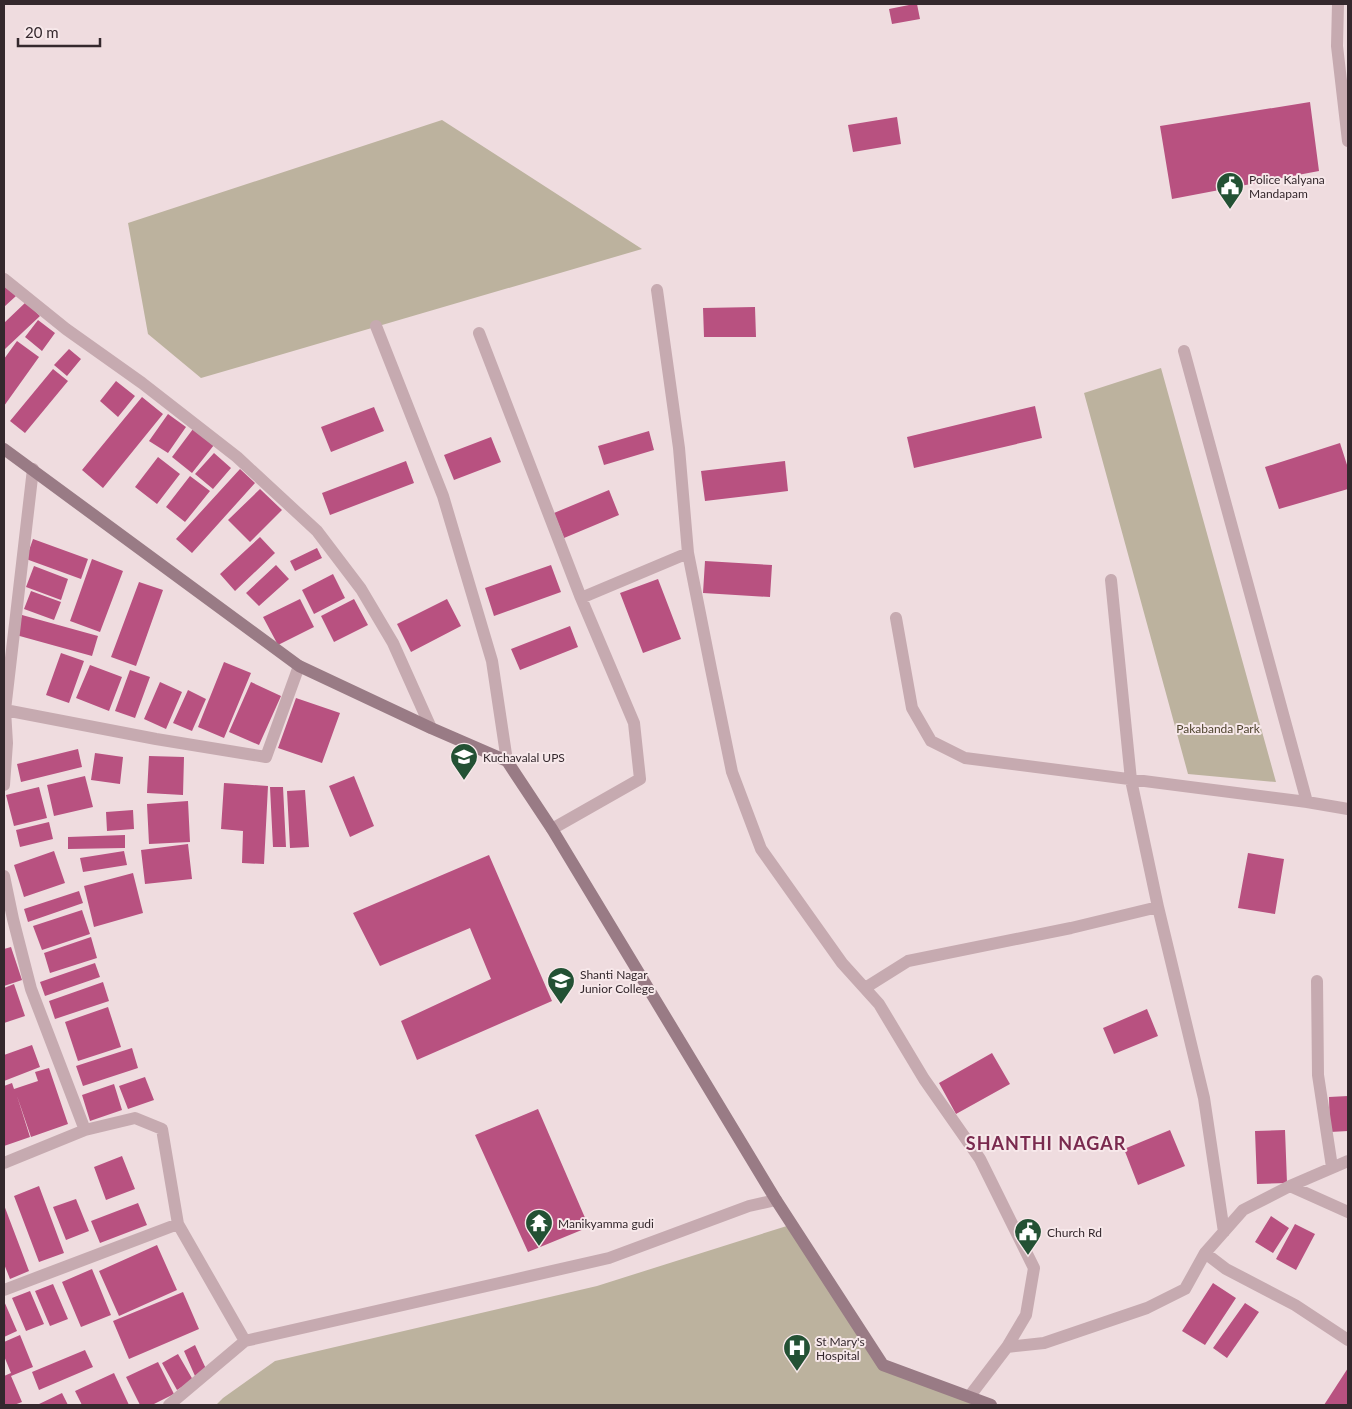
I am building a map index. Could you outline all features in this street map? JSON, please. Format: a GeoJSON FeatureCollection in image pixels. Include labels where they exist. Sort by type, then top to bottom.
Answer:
{"type":"FeatureCollection","features":[{"type":"Feature","properties":{"kind":"street"},"geometry":{"type":"LineString","coordinates":[[1338,4],[1337,46],[1348,141]]}},
{"type":"Feature","properties":{"kind":"street"},"geometry":{"type":"LineString","coordinates":[[4,279],[66,329],[142,383],[237,457],[317,531],[361,589],[393,643],[431,728]]}},
{"type":"Feature","properties":{"kind":"street"},"geometry":{"type":"LineString","coordinates":[[656,290],[679,448],[688,553],[732,772],[761,849],[842,963],[879,1004],[924,1079],[980,1159],[1034,1268],[1026,1315],[1007,1347],[969,1397]]}},
{"type":"Feature","properties":{"kind":"street"},"geometry":{"type":"LineString","coordinates":[[376,326],[443,496],[492,661],[507,760],[552,829],[776,1200],[883,1365],[991,1405]]}},
{"type":"Feature","properties":{"kind":"street"},"geometry":{"type":"LineString","coordinates":[[479,333],[581,598],[634,723],[640,779],[552,829]]}},
{"type":"Feature","properties":{"kind":"street"},"geometry":{"type":"LineString","coordinates":[[1184,352],[1307,802]]}},
{"type":"Feature","properties":{"kind":"street"},"geometry":{"type":"LineString","coordinates":[[4,448],[299,666],[431,728],[507,760]]}},
{"type":"Feature","properties":{"kind":"street"},"geometry":{"type":"LineString","coordinates":[[4,785],[7,743],[5,710],[33,469]]}},
{"type":"Feature","properties":{"kind":"street"},"geometry":{"type":"LineString","coordinates":[[581,598],[688,553]]}},
{"type":"Feature","properties":{"kind":"street"},"geometry":{"type":"LineString","coordinates":[[1111,580],[1131,780],[1158,907],[1204,1098],[1224,1232]]}},
{"type":"Feature","properties":{"kind":"street"},"geometry":{"type":"LineString","coordinates":[[896,618],[912,708],[931,741],[965,758],[1307,802],[1348,809]]}},
{"type":"Feature","properties":{"kind":"street"},"geometry":{"type":"LineString","coordinates":[[5,710],[156,739],[266,757],[299,666]]}},
{"type":"Feature","properties":{"kind":"street"},"geometry":{"type":"LineString","coordinates":[[4,876],[31,989],[85,1130]]}},
{"type":"Feature","properties":{"kind":"street"},"geometry":{"type":"LineString","coordinates":[[865,988],[908,961],[1071,928],[1158,907]]}},
{"type":"Feature","properties":{"kind":"street"},"geometry":{"type":"LineString","coordinates":[[1317,981],[1318,1075],[1332,1167]]}},
{"type":"Feature","properties":{"kind":"street"},"geometry":{"type":"LineString","coordinates":[[4,1163],[85,1130],[136,1118],[162,1129],[178,1224],[245,1340]]}},
{"type":"Feature","properties":{"kind":"street"},"geometry":{"type":"LineString","coordinates":[[1007,1347],[1044,1343],[1147,1308],[1185,1289],[1205,1253],[1244,1210],[1290,1186],[1348,1161]]}},
{"type":"Feature","properties":{"kind":"street"},"geometry":{"type":"LineString","coordinates":[[1290,1186],[1348,1212]]}},
{"type":"Feature","properties":{"kind":"street"},"geometry":{"type":"LineString","coordinates":[[169,1405],[245,1340],[609,1258],[749,1206],[776,1200]]}},
{"type":"Feature","properties":{"kind":"street"},"geometry":{"type":"LineString","coordinates":[[4,1290],[178,1224]]}},
{"type":"Feature","properties":{"kind":"street"},"geometry":{"type":"LineString","coordinates":[[1205,1253],[1226,1269],[1295,1305],[1348,1340]]}},
{"type":"Feature","properties":{"kind":"green space"},"geometry":{"type":"Polygon","coordinates":[[[442,120],[642,249],[201,378],[148,334],[128,223],[442,120]]]}},
{"type":"Feature","properties":{"kind":"green space","name":"Pakabanda Park"},"geometry":{"type":"Polygon","coordinates":[[[1161,368],[1276,782],[1188,774],[1084,393],[1161,368]]]}},
{"type":"Feature","properties":{"kind":"green space"},"geometry":{"type":"Polygon","coordinates":[[[790,1225],[882,1366],[972,1402],[970,1405],[216,1405],[275,1361],[597,1286],[790,1225]]]}},
{"type":"Feature","properties":{"kind":"building"},"geometry":{"type":"Polygon","coordinates":[[[917,4],[920,19],[892,24],[889,9],[917,4]]]}},
{"type":"Feature","properties":{"kind":"building"},"geometry":{"type":"Polygon","coordinates":[[[1310,102],[1319,171],[1172,199],[1160,126],[1310,102]]]}},
{"type":"Feature","properties":{"kind":"building"},"geometry":{"type":"Polygon","coordinates":[[[897,117],[901,144],[853,152],[848,125],[897,117]]]}},
{"type":"Feature","properties":{"kind":"building"},"geometry":{"type":"Polygon","coordinates":[[[4,281],[16,296],[4,307],[4,281]]]}},
{"type":"Feature","properties":{"kind":"building"},"geometry":{"type":"Polygon","coordinates":[[[26,302],[40,316],[5,349],[4,323],[26,302]]]}},
{"type":"Feature","properties":{"kind":"building"},"geometry":{"type":"Polygon","coordinates":[[[755,307],[756,337],[704,337],[703,308],[755,307]]]}},
{"type":"Feature","properties":{"kind":"building"},"geometry":{"type":"Polygon","coordinates":[[[38,320],[55,333],[42,351],[25,337],[38,320]]]}},
{"type":"Feature","properties":{"kind":"building"},"geometry":{"type":"Polygon","coordinates":[[[17,341],[39,357],[4,406],[4,359],[17,341]]]}},
{"type":"Feature","properties":{"kind":"building"},"geometry":{"type":"Polygon","coordinates":[[[69,349],[81,359],[67,376],[54,365],[69,349]]]}},
{"type":"Feature","properties":{"kind":"building"},"geometry":{"type":"Polygon","coordinates":[[[53,369],[68,381],[25,433],[10,421],[53,369]]]}},
{"type":"Feature","properties":{"kind":"building"},"geometry":{"type":"Polygon","coordinates":[[[116,381],[135,396],[118,417],[100,401],[116,381]]]}},
{"type":"Feature","properties":{"kind":"building"},"geometry":{"type":"Polygon","coordinates":[[[142,397],[163,414],[103,488],[82,470],[142,397]]]}},
{"type":"Feature","properties":{"kind":"building"},"geometry":{"type":"Polygon","coordinates":[[[1035,406],[1042,438],[914,468],[907,437],[1035,406]]]}},
{"type":"Feature","properties":{"kind":"building"},"geometry":{"type":"Polygon","coordinates":[[[374,407],[384,431],[331,452],[321,427],[374,407]]]}},
{"type":"Feature","properties":{"kind":"building"},"geometry":{"type":"Polygon","coordinates":[[[168,414],[186,427],[168,453],[149,441],[168,414]]]}},
{"type":"Feature","properties":{"kind":"building"},"geometry":{"type":"Polygon","coordinates":[[[193,429],[214,445],[192,473],[172,457],[193,429]]]}},
{"type":"Feature","properties":{"kind":"building"},"geometry":{"type":"Polygon","coordinates":[[[649,431],[654,450],[604,465],[598,446],[649,431]]]}},
{"type":"Feature","properties":{"kind":"building"},"geometry":{"type":"Polygon","coordinates":[[[491,437],[501,462],[454,480],[444,455],[491,437]]]}},
{"type":"Feature","properties":{"kind":"building"},"geometry":{"type":"Polygon","coordinates":[[[1340,443],[1348,468],[1348,489],[1279,509],[1265,467],[1340,443]]]}},
{"type":"Feature","properties":{"kind":"building"},"geometry":{"type":"Polygon","coordinates":[[[214,453],[231,468],[213,489],[195,474],[214,453]]]}},
{"type":"Feature","properties":{"kind":"building"},"geometry":{"type":"Polygon","coordinates":[[[158,457],[180,474],[157,504],[135,487],[158,457]]]}},
{"type":"Feature","properties":{"kind":"building"},"geometry":{"type":"Polygon","coordinates":[[[406,461],[414,483],[330,515],[322,493],[406,461]]]}},
{"type":"Feature","properties":{"kind":"building"},"geometry":{"type":"Polygon","coordinates":[[[785,461],[788,491],[705,501],[701,471],[785,461]]]}},
{"type":"Feature","properties":{"kind":"building"},"geometry":{"type":"Polygon","coordinates":[[[240,469],[255,483],[192,553],[176,539],[240,469]]]}},
{"type":"Feature","properties":{"kind":"building"},"geometry":{"type":"Polygon","coordinates":[[[190,476],[210,491],[185,522],[166,507],[190,476]]]}},
{"type":"Feature","properties":{"kind":"building"},"geometry":{"type":"Polygon","coordinates":[[[260,489],[282,510],[250,542],[228,520],[260,489]]]}},
{"type":"Feature","properties":{"kind":"building"},"geometry":{"type":"Polygon","coordinates":[[[609,490],[619,515],[564,538],[554,513],[609,490]]]}},
{"type":"Feature","properties":{"kind":"building"},"geometry":{"type":"Polygon","coordinates":[[[260,537],[275,553],[235,591],[220,574],[260,537]]]}},
{"type":"Feature","properties":{"kind":"building"},"geometry":{"type":"Polygon","coordinates":[[[33,539],[88,559],[81,579],[26,559],[33,539]]]}},
{"type":"Feature","properties":{"kind":"building"},"geometry":{"type":"Polygon","coordinates":[[[317,548],[322,558],[295,571],[290,561],[317,548]]]}},
{"type":"Feature","properties":{"kind":"building"},"geometry":{"type":"Polygon","coordinates":[[[92,559],[123,571],[100,632],[70,621],[92,559]]]}},
{"type":"Feature","properties":{"kind":"building"},"geometry":{"type":"Polygon","coordinates":[[[705,561],[772,565],[770,597],[703,593],[705,561]]]}},
{"type":"Feature","properties":{"kind":"building"},"geometry":{"type":"Polygon","coordinates":[[[276,565],[289,579],[259,606],[246,593],[276,565]]]}},
{"type":"Feature","properties":{"kind":"building"},"geometry":{"type":"Polygon","coordinates":[[[551,565],[561,592],[494,616],[485,588],[551,565]]]}},
{"type":"Feature","properties":{"kind":"building"},"geometry":{"type":"Polygon","coordinates":[[[34,566],[68,579],[61,600],[26,587],[34,566]]]}},
{"type":"Feature","properties":{"kind":"building"},"geometry":{"type":"Polygon","coordinates":[[[333,574],[345,598],[314,614],[302,590],[333,574]]]}},
{"type":"Feature","properties":{"kind":"building"},"geometry":{"type":"Polygon","coordinates":[[[658,579],[681,639],[643,653],[620,593],[658,579]]]}},
{"type":"Feature","properties":{"kind":"building"},"geometry":{"type":"Polygon","coordinates":[[[139,582],[163,590],[136,666],[111,657],[139,582]]]}},
{"type":"Feature","properties":{"kind":"building"},"geometry":{"type":"Polygon","coordinates":[[[31,591],[61,602],[54,620],[24,609],[31,591]]]}},
{"type":"Feature","properties":{"kind":"building"},"geometry":{"type":"Polygon","coordinates":[[[300,599],[314,627],[278,645],[263,617],[300,599]]]}},
{"type":"Feature","properties":{"kind":"building"},"geometry":{"type":"Polygon","coordinates":[[[354,599],[368,625],[334,642],[321,616],[354,599]]]}},
{"type":"Feature","properties":{"kind":"building"},"geometry":{"type":"Polygon","coordinates":[[[447,599],[461,626],[411,652],[397,624],[447,599]]]}},
{"type":"Feature","properties":{"kind":"building"},"geometry":{"type":"Polygon","coordinates":[[[22,615],[98,636],[92,656],[16,635],[22,615]]]}},
{"type":"Feature","properties":{"kind":"building"},"geometry":{"type":"Polygon","coordinates":[[[570,626],[578,647],[520,670],[511,649],[570,626]]]}},
{"type":"Feature","properties":{"kind":"building"},"geometry":{"type":"Polygon","coordinates":[[[61,653],[84,661],[69,703],[46,695],[61,653]]]}},
{"type":"Feature","properties":{"kind":"building"},"geometry":{"type":"Polygon","coordinates":[[[224,662],[251,673],[224,738],[198,727],[224,662]]]}},
{"type":"Feature","properties":{"kind":"building"},"geometry":{"type":"Polygon","coordinates":[[[90,665],[122,677],[109,711],[76,698],[90,665]]]}},
{"type":"Feature","properties":{"kind":"building"},"geometry":{"type":"Polygon","coordinates":[[[130,670],[150,677],[135,718],[115,711],[130,670]]]}},
{"type":"Feature","properties":{"kind":"building"},"geometry":{"type":"Polygon","coordinates":[[[160,682],[182,692],[166,729],[144,719],[160,682]]]}},
{"type":"Feature","properties":{"kind":"building"},"geometry":{"type":"Polygon","coordinates":[[[251,682],[281,696],[259,745],[229,732],[251,682]]]}},
{"type":"Feature","properties":{"kind":"building"},"geometry":{"type":"Polygon","coordinates":[[[188,690],[206,699],[192,731],[173,723],[188,690]]]}},
{"type":"Feature","properties":{"kind":"building"},"geometry":{"type":"Polygon","coordinates":[[[296,698],[340,713],[322,763],[278,748],[296,698]]]}},
{"type":"Feature","properties":{"kind":"building"},"geometry":{"type":"Polygon","coordinates":[[[78,749],[82,767],[21,782],[17,764],[78,749]]]}},
{"type":"Feature","properties":{"kind":"building"},"geometry":{"type":"Polygon","coordinates":[[[95,753],[123,757],[120,784],[91,780],[95,753]]]}},
{"type":"Feature","properties":{"kind":"building"},"geometry":{"type":"Polygon","coordinates":[[[149,756],[184,757],[183,795],[147,793],[149,756]]]}},
{"type":"Feature","properties":{"kind":"building"},"geometry":{"type":"Polygon","coordinates":[[[85,776],[93,807],[54,816],[47,785],[85,776]]]}},
{"type":"Feature","properties":{"kind":"building"},"geometry":{"type":"Polygon","coordinates":[[[354,776],[374,826],[350,837],[329,786],[354,776]]]}},
{"type":"Feature","properties":{"kind":"building"},"geometry":{"type":"Polygon","coordinates":[[[224,783],[268,786],[264,864],[242,863],[243,831],[221,829],[224,783]]]}},
{"type":"Feature","properties":{"kind":"building"},"geometry":{"type":"Polygon","coordinates":[[[39,787],[47,818],[14,826],[6,795],[39,787]]]}},
{"type":"Feature","properties":{"kind":"building"},"geometry":{"type":"Polygon","coordinates":[[[270,787],[283,787],[286,847],[273,847],[270,787]]]}},
{"type":"Feature","properties":{"kind":"building"},"geometry":{"type":"Polygon","coordinates":[[[305,790],[309,847],[290,848],[287,791],[305,790]]]}},
{"type":"Feature","properties":{"kind":"building"},"geometry":{"type":"Polygon","coordinates":[[[188,801],[190,842],[149,844],[147,804],[188,801]]]}},
{"type":"Feature","properties":{"kind":"building"},"geometry":{"type":"Polygon","coordinates":[[[133,810],[134,829],[107,831],[106,812],[133,810]]]}},
{"type":"Feature","properties":{"kind":"building"},"geometry":{"type":"Polygon","coordinates":[[[49,822],[53,839],[20,847],[16,830],[49,822]]]}},
{"type":"Feature","properties":{"kind":"building"},"geometry":{"type":"Polygon","coordinates":[[[125,835],[125,848],[68,849],[68,837],[125,835]]]}},
{"type":"Feature","properties":{"kind":"building"},"geometry":{"type":"Polygon","coordinates":[[[188,844],[192,879],[145,884],[141,850],[188,844]]]}},
{"type":"Feature","properties":{"kind":"building"},"geometry":{"type":"Polygon","coordinates":[[[54,851],[65,883],[24,897],[14,865],[54,851]]]}},
{"type":"Feature","properties":{"kind":"building"},"geometry":{"type":"Polygon","coordinates":[[[124,851],[127,865],[83,872],[80,858],[124,851]]]}},
{"type":"Feature","properties":{"kind":"building"},"geometry":{"type":"Polygon","coordinates":[[[1248,853],[1284,859],[1275,914],[1238,908],[1248,853]]]}},
{"type":"Feature","properties":{"kind":"building"},"geometry":{"type":"Polygon","coordinates":[[[489,855],[552,1001],[417,1060],[401,1021],[491,979],[470,928],[380,966],[353,913],[489,855]]]}},
{"type":"Feature","properties":{"kind":"building"},"geometry":{"type":"Polygon","coordinates":[[[133,873],[143,913],[94,927],[84,886],[133,873]]]}},
{"type":"Feature","properties":{"kind":"building"},"geometry":{"type":"Polygon","coordinates":[[[79,891],[83,903],[28,922],[24,909],[79,891]]]}},
{"type":"Feature","properties":{"kind":"building"},"geometry":{"type":"Polygon","coordinates":[[[82,910],[90,934],[42,950],[33,926],[82,910]]]}},
{"type":"Feature","properties":{"kind":"building"},"geometry":{"type":"Polygon","coordinates":[[[91,937],[97,958],[50,973],[44,953],[91,937]]]}},
{"type":"Feature","properties":{"kind":"building"},"geometry":{"type":"Polygon","coordinates":[[[11,947],[22,980],[4,986],[4,949],[11,947]]]}},
{"type":"Feature","properties":{"kind":"building"},"geometry":{"type":"Polygon","coordinates":[[[95,963],[100,977],[45,996],[40,982],[95,963]]]}},
{"type":"Feature","properties":{"kind":"building"},"geometry":{"type":"Polygon","coordinates":[[[103,982],[109,1001],[55,1019],[49,1001],[103,982]]]}},
{"type":"Feature","properties":{"kind":"building"},"geometry":{"type":"Polygon","coordinates":[[[14,984],[25,1016],[4,1023],[4,988],[14,984]]]}},
{"type":"Feature","properties":{"kind":"building"},"geometry":{"type":"Polygon","coordinates":[[[108,1007],[121,1047],[78,1061],[65,1022],[108,1007]]]}},
{"type":"Feature","properties":{"kind":"building"},"geometry":{"type":"Polygon","coordinates":[[[1147,1009],[1158,1036],[1114,1054],[1103,1028],[1147,1009]]]}},
{"type":"Feature","properties":{"kind":"building"},"geometry":{"type":"Polygon","coordinates":[[[32,1045],[40,1067],[4,1081],[4,1055],[32,1045]]]}},
{"type":"Feature","properties":{"kind":"building"},"geometry":{"type":"Polygon","coordinates":[[[132,1048],[138,1068],[83,1086],[76,1066],[132,1048]]]}},
{"type":"Feature","properties":{"kind":"building"},"geometry":{"type":"Polygon","coordinates":[[[992,1053],[1010,1084],[956,1114],[939,1083],[992,1053]]]}},
{"type":"Feature","properties":{"kind":"building"},"geometry":{"type":"Polygon","coordinates":[[[49,1068],[68,1124],[31,1137],[17,1096],[30,1137],[4,1146],[4,1086],[12,1083],[14,1089],[38,1081],[35,1072],[49,1068]]]}},
{"type":"Feature","properties":{"kind":"building"},"geometry":{"type":"Polygon","coordinates":[[[145,1077],[154,1100],[128,1109],[119,1086],[145,1077]]]}},
{"type":"Feature","properties":{"kind":"building"},"geometry":{"type":"Polygon","coordinates":[[[114,1084],[122,1110],[90,1121],[82,1095],[114,1084]]]}},
{"type":"Feature","properties":{"kind":"building"},"geometry":{"type":"Polygon","coordinates":[[[1348,1096],[1348,1131],[1330,1132],[1329,1097],[1348,1096]]]}},
{"type":"Feature","properties":{"kind":"building"},"geometry":{"type":"Polygon","coordinates":[[[538,1109],[589,1227],[528,1252],[475,1135],[538,1109]]]}},
{"type":"Feature","properties":{"kind":"building"},"geometry":{"type":"Polygon","coordinates":[[[1170,1130],[1185,1166],[1138,1185],[1124,1149],[1170,1130]]]}},
{"type":"Feature","properties":{"kind":"building"},"geometry":{"type":"Polygon","coordinates":[[[1285,1130],[1287,1183],[1257,1184],[1255,1131],[1285,1130]]]}},
{"type":"Feature","properties":{"kind":"building"},"geometry":{"type":"Polygon","coordinates":[[[122,1156],[135,1189],[106,1200],[94,1167],[122,1156]]]}},
{"type":"Feature","properties":{"kind":"building"},"geometry":{"type":"Polygon","coordinates":[[[39,1186],[64,1253],[39,1262],[14,1196],[39,1186]]]}},
{"type":"Feature","properties":{"kind":"building"},"geometry":{"type":"Polygon","coordinates":[[[76,1199],[89,1231],[66,1240],[53,1207],[76,1199]]]}},
{"type":"Feature","properties":{"kind":"building"},"geometry":{"type":"Polygon","coordinates":[[[138,1203],[147,1225],[100,1243],[91,1221],[138,1203]]]}},
{"type":"Feature","properties":{"kind":"building"},"geometry":{"type":"Polygon","coordinates":[[[4,1205],[29,1271],[10,1279],[4,1264],[4,1205]]]}},
{"type":"Feature","properties":{"kind":"building"},"geometry":{"type":"Polygon","coordinates":[[[1271,1216],[1289,1228],[1273,1253],[1255,1242],[1271,1216]]]}},
{"type":"Feature","properties":{"kind":"building"},"geometry":{"type":"Polygon","coordinates":[[[1295,1224],[1315,1234],[1296,1270],[1276,1259],[1295,1224]]]}},
{"type":"Feature","properties":{"kind":"building"},"geometry":{"type":"Polygon","coordinates":[[[157,1245],[177,1290],[119,1316],[99,1271],[157,1245]]]}},
{"type":"Feature","properties":{"kind":"building"},"geometry":{"type":"Polygon","coordinates":[[[92,1269],[111,1315],[81,1327],[62,1282],[92,1269]]]}},
{"type":"Feature","properties":{"kind":"building"},"geometry":{"type":"Polygon","coordinates":[[[1213,1283],[1236,1298],[1205,1345],[1182,1331],[1213,1283]]]}},
{"type":"Feature","properties":{"kind":"building"},"geometry":{"type":"Polygon","coordinates":[[[53,1284],[68,1319],[50,1326],[35,1291],[53,1284]]]}},
{"type":"Feature","properties":{"kind":"building"},"geometry":{"type":"Polygon","coordinates":[[[30,1291],[44,1324],[26,1331],[12,1298],[30,1291]]]}},
{"type":"Feature","properties":{"kind":"building"},"geometry":{"type":"Polygon","coordinates":[[[183,1292],[199,1329],[129,1359],[113,1321],[183,1292]]]}},
{"type":"Feature","properties":{"kind":"building"},"geometry":{"type":"Polygon","coordinates":[[[4,1301],[17,1331],[4,1337],[4,1301]]]}},
{"type":"Feature","properties":{"kind":"building"},"geometry":{"type":"Polygon","coordinates":[[[1245,1303],[1259,1312],[1227,1358],[1213,1348],[1245,1303]]]}},
{"type":"Feature","properties":{"kind":"building"},"geometry":{"type":"Polygon","coordinates":[[[20,1335],[33,1367],[11,1376],[22,1402],[14,1405],[4,1405],[4,1376],[11,1373],[4,1356],[4,1342],[20,1335]]]}},
{"type":"Feature","properties":{"kind":"building"},"geometry":{"type":"Polygon","coordinates":[[[195,1345],[207,1371],[195,1376],[184,1351],[195,1345]]]}},
{"type":"Feature","properties":{"kind":"building"},"geometry":{"type":"Polygon","coordinates":[[[85,1350],[93,1367],[39,1390],[32,1372],[85,1350]]]}},
{"type":"Feature","properties":{"kind":"building"},"geometry":{"type":"Polygon","coordinates":[[[178,1354],[193,1380],[177,1390],[162,1363],[178,1354]]]}},
{"type":"Feature","properties":{"kind":"building"},"geometry":{"type":"Polygon","coordinates":[[[158,1362],[174,1394],[152,1405],[140,1405],[126,1377],[158,1362]]]}},
{"type":"Feature","properties":{"kind":"building"},"geometry":{"type":"Polygon","coordinates":[[[1348,1368],[1348,1405],[1324,1405],[1348,1368]]]}},
{"type":"Feature","properties":{"kind":"building"},"geometry":{"type":"Polygon","coordinates":[[[114,1373],[129,1405],[82,1405],[75,1391],[114,1373]]]}},
{"type":"Feature","properties":{"kind":"building"},"geometry":{"type":"Polygon","coordinates":[[[62,1393],[68,1405],[37,1405],[62,1393]]]}},
{"type":"Feature","properties":{"kind":"place","name":"Police Kalyana Mandapam"},"geometry":{"type":"Point","coordinates":[1230,210]}},
{"type":"Feature","properties":{"kind":"place","name":"Kuchavalal UPS"},"geometry":{"type":"Point","coordinates":[464,781]}},
{"type":"Feature","properties":{"kind":"place","name":"Shanti Nagar Junior College"},"geometry":{"type":"Point","coordinates":[561,1005]}},
{"type":"Feature","properties":{"kind":"place","name":"Manikyamma gudi"},"geometry":{"type":"Point","coordinates":[539,1247]}},
{"type":"Feature","properties":{"kind":"place","name":"Church Rd"},"geometry":{"type":"Point","coordinates":[1028,1256]}},
{"type":"Feature","properties":{"kind":"place","name":"St Mary's Hospital"},"geometry":{"type":"Point","coordinates":[797,1372]}},
{"type":"Feature","properties":{"kind":"district","name":"SHANTHI NAGAR"},"geometry":{"type":"Point","coordinates":[1046,1143]}}]}
